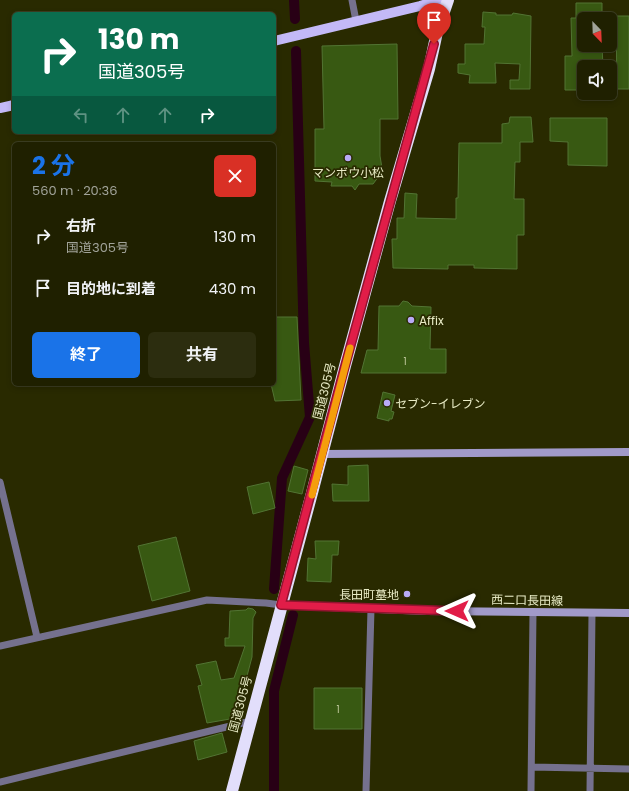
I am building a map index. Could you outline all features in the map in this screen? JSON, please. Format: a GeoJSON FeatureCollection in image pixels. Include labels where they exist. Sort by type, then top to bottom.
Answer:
{"type":"FeatureCollection","features":[{"type":"Feature","properties":{"kind":"highway","name":"国道305号"},"geometry":{"type":"LineString","coordinates":[[232,791],[390,201],[428,69],[437,32],[448,0]]}},
{"type":"Feature","properties":{"kind":"main road"},"geometry":{"type":"LineString","coordinates":[[276,41],[440,0]]}},
{"type":"Feature","properties":{"kind":"main road"},"geometry":{"type":"LineString","coordinates":[[0,108],[12,105]]}},
{"type":"Feature","properties":{"kind":"main road"},"geometry":{"type":"LineString","coordinates":[[322,454],[629,452]]}},
{"type":"Feature","properties":{"kind":"main road","name":"西二口長田線"},"geometry":{"type":"LineString","coordinates":[[281,605],[371,609],[629,613]]}},
{"type":"Feature","properties":{"kind":"street"},"geometry":{"type":"LineString","coordinates":[[352,0],[356,21]]}},
{"type":"Feature","properties":{"kind":"street"},"geometry":{"type":"LineString","coordinates":[[0,482],[37,637]]}},
{"type":"Feature","properties":{"kind":"street"},"geometry":{"type":"LineString","coordinates":[[0,646],[207,600],[281,605]]}},
{"type":"Feature","properties":{"kind":"street"},"geometry":{"type":"LineString","coordinates":[[366,791],[371,609]]}},
{"type":"Feature","properties":{"kind":"street"},"geometry":{"type":"LineString","coordinates":[[531,791],[533,612]]}},
{"type":"Feature","properties":{"kind":"street"},"geometry":{"type":"LineString","coordinates":[[590,791],[592,613]]}},
{"type":"Feature","properties":{"kind":"street"},"geometry":{"type":"LineString","coordinates":[[0,782],[250,720]]}},
{"type":"Feature","properties":{"kind":"street"},"geometry":{"type":"LineString","coordinates":[[532,767],[629,769]]}},
{"type":"Feature","properties":{"kind":"building"},"geometry":{"type":"Polygon","coordinates":[[[576,3],[602,3],[602,12],[577,12],[577,52],[602,52],[603,60],[577,60],[577,90],[565,90],[565,56],[572,56],[571,18],[576,18],[576,3]]]}},
{"type":"Feature","properties":{"kind":"building"},"geometry":{"type":"Polygon","coordinates":[[[483,12],[496,13],[496,15],[512,15],[513,13],[531,16],[530,89],[510,89],[510,80],[519,80],[520,64],[495,63],[496,83],[469,83],[470,75],[458,73],[458,64],[465,64],[465,44],[484,44],[485,27],[482,27],[483,12]]]}},
{"type":"Feature","properties":{"kind":"building"},"geometry":{"type":"Polygon","coordinates":[[[617,16],[629,16],[629,89],[617,89],[617,16]]]}},
{"type":"Feature","properties":{"kind":"building"},"geometry":{"type":"Polygon","coordinates":[[[397,44],[398,119],[380,119],[380,156],[382,168],[379,176],[373,184],[359,184],[355,190],[352,186],[331,186],[332,182],[315,181],[315,129],[324,129],[322,46],[397,44]]]}},
{"type":"Feature","properties":{"kind":"building"},"geometry":{"type":"Polygon","coordinates":[[[510,117],[531,117],[533,142],[520,142],[520,162],[515,162],[514,199],[524,199],[524,235],[517,235],[517,269],[474,268],[474,265],[448,265],[448,269],[393,268],[392,239],[397,239],[397,218],[404,218],[405,193],[417,194],[416,218],[456,219],[459,143],[502,143],[502,124],[509,123],[510,117]]]}},
{"type":"Feature","properties":{"kind":"building"},"geometry":{"type":"Polygon","coordinates":[[[550,118],[607,118],[607,166],[568,165],[568,142],[550,141],[550,118]]]}},
{"type":"Feature","properties":{"kind":"building"},"geometry":{"type":"Polygon","coordinates":[[[403,301],[408,302],[412,306],[431,307],[430,349],[446,349],[446,373],[361,373],[367,350],[378,350],[379,306],[399,306],[403,301]]]}},
{"type":"Feature","properties":{"kind":"building"},"geometry":{"type":"Polygon","coordinates":[[[276,317],[297,317],[301,400],[275,401],[271,386],[276,386],[276,317]]]}},
{"type":"Feature","properties":{"kind":"building","name":"セブン-イレブン"},"geometry":{"type":"Polygon","coordinates":[[[383,392],[395,395],[391,411],[394,412],[392,419],[389,419],[389,421],[377,418],[383,392]]]}},
{"type":"Feature","properties":{"kind":"building"},"geometry":{"type":"Polygon","coordinates":[[[368,465],[369,501],[333,501],[332,484],[348,485],[348,466],[368,465]]]}},
{"type":"Feature","properties":{"kind":"building"},"geometry":{"type":"Polygon","coordinates":[[[294,466],[308,470],[302,494],[288,491],[294,466]]]}},
{"type":"Feature","properties":{"kind":"building"},"geometry":{"type":"Polygon","coordinates":[[[269,482],[275,508],[253,514],[247,487],[269,482]]]}},
{"type":"Feature","properties":{"kind":"building"},"geometry":{"type":"Polygon","coordinates":[[[176,537],[190,591],[152,601],[138,546],[176,537]]]}},
{"type":"Feature","properties":{"kind":"building"},"geometry":{"type":"Polygon","coordinates":[[[315,541],[339,541],[338,555],[332,555],[331,582],[307,581],[308,558],[316,559],[315,541]]]}},
{"type":"Feature","properties":{"kind":"building"},"geometry":{"type":"Polygon","coordinates":[[[248,608],[253,609],[256,612],[253,618],[252,657],[238,710],[234,717],[230,719],[207,723],[198,686],[202,685],[196,665],[216,661],[221,680],[234,678],[245,646],[225,646],[225,638],[229,638],[230,611],[246,610],[248,608]]]}},
{"type":"Feature","properties":{"kind":"building"},"geometry":{"type":"Polygon","coordinates":[[[314,688],[362,688],[362,729],[314,729],[314,688]]]}},
{"type":"Feature","properties":{"kind":"building"},"geometry":{"type":"Polygon","coordinates":[[[222,733],[227,752],[198,760],[194,741],[222,733]]]}},
{"type":"Feature","properties":{"kind":"waterway"},"geometry":{"type":"LineString","coordinates":[[294,0],[295,19]]}},
{"type":"Feature","properties":{"kind":"waterway"},"geometry":{"type":"LineString","coordinates":[[274,589],[282,478],[310,417],[304,343],[296,51]]}},
{"type":"Feature","properties":{"kind":"waterway"},"geometry":{"type":"LineString","coordinates":[[274,791],[274,691],[293,615]]}},
{"type":"Feature","properties":{"kind":"slow traffic"},"geometry":{"type":"LineString","coordinates":[[312,495],[350,348]]}},
{"type":"Feature","properties":{"kind":"place","name":"マンボウ小松"},"geometry":{"type":"Point","coordinates":[348,158]}},
{"type":"Feature","properties":{"kind":"place","name":"Affix"},"geometry":{"type":"Point","coordinates":[411,320]}},
{"type":"Feature","properties":{"kind":"place","name":"セブン-イレブン"},"geometry":{"type":"Point","coordinates":[387,403]}},
{"type":"Feature","properties":{"kind":"place","name":"長田町墓地"},"geometry":{"type":"Point","coordinates":[407,594]}},
{"type":"Feature","properties":{"kind":"route"},"geometry":{"type":"LineString","coordinates":[[434,44],[281,605],[457,611]]}}]}
